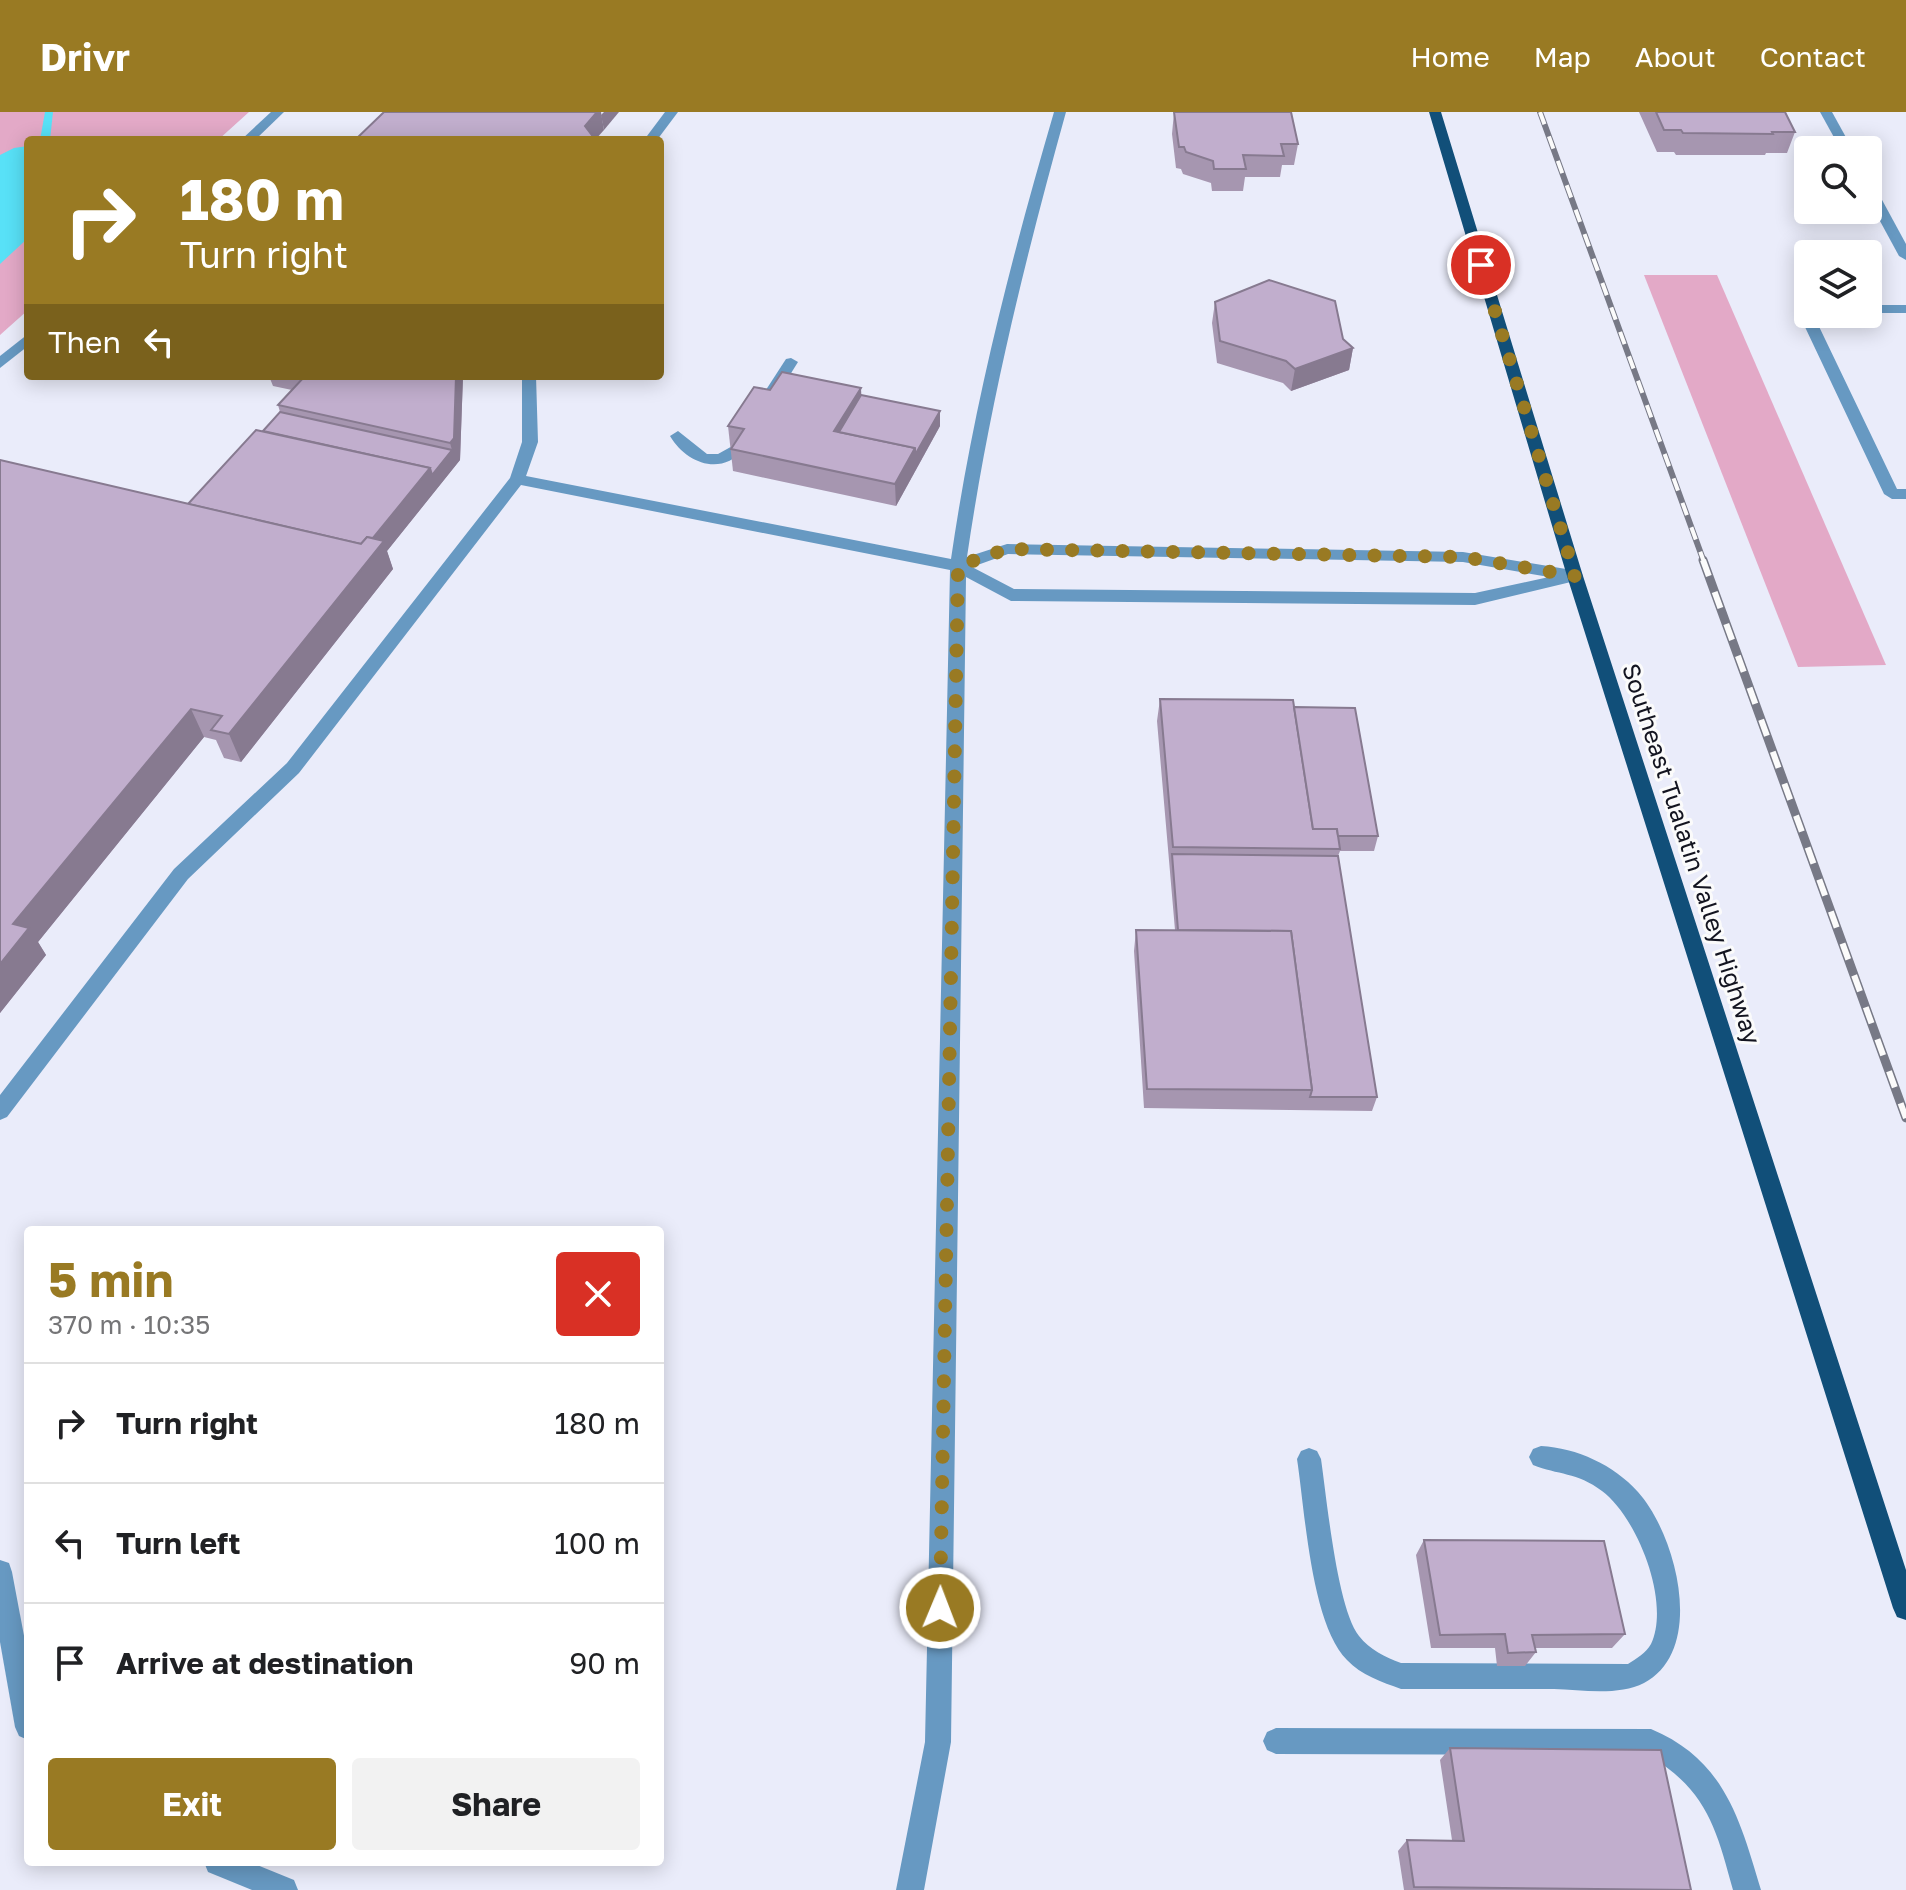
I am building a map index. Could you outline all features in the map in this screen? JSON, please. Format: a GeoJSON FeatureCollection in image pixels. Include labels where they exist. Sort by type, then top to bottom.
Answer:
{"type":"FeatureCollection","features":[{"type":"Feature","properties":{"kind":"main road","name":"Southeast Tualatin Valley Highway"},"geometry":{"type":"LineString","coordinates":[[1435,112],[1575,576],[1906,1608]]}},
{"type":"Feature","properties":{"kind":"lane"},"geometry":{"type":"LineString","coordinates":[[251,136],[278,112]]}},
{"type":"Feature","properties":{"kind":"lane"},"geometry":{"type":"LineString","coordinates":[[653,136],[672,112]]}},
{"type":"Feature","properties":{"kind":"lane"},"geometry":{"type":"LineString","coordinates":[[910,1890],[938,1742],[958,566],[981,427],[1029,220],[1060,112]]}},
{"type":"Feature","properties":{"kind":"lane"},"geometry":{"type":"LineString","coordinates":[[1826,112],[1839,136]]}},
{"type":"Feature","properties":{"kind":"lane"},"geometry":{"type":"LineString","coordinates":[[1882,212],[1906,256]]}},
{"type":"Feature","properties":{"kind":"lane"},"geometry":{"type":"LineString","coordinates":[[1882,309],[1906,309]]}},
{"type":"Feature","properties":{"kind":"lane"},"geometry":{"type":"LineString","coordinates":[[1813,328],[1892,494],[1906,494]]}},
{"type":"Feature","properties":{"kind":"lane"},"geometry":{"type":"LineString","coordinates":[[0,364],[24,342]]}},
{"type":"Feature","properties":{"kind":"lane"},"geometry":{"type":"LineString","coordinates":[[761,410],[791,362]]}},
{"type":"Feature","properties":{"kind":"lane"},"geometry":{"type":"LineString","coordinates":[[0,1111],[181,874],[293,768],[517,479],[530,442],[529,380]]}},
{"type":"Feature","properties":{"kind":"lane"},"geometry":{"type":"LineString","coordinates":[[678,436],[682,447],[694,456],[709,460],[726,458],[736,449]]}},
{"type":"Feature","properties":{"kind":"lane"},"geometry":{"type":"LineString","coordinates":[[517,479],[958,566],[1011,595],[1475,599],[1575,576]]}},
{"type":"Feature","properties":{"kind":"lane"},"geometry":{"type":"LineString","coordinates":[[958,566],[1007,549],[1463,557],[1575,576]]}},
{"type":"Feature","properties":{"kind":"lane"},"geometry":{"type":"LineString","coordinates":[[1309,1459],[1333,1611],[1342,1635],[1356,1654],[1375,1668],[1401,1676],[1629,1677],[1646,1669],[1663,1646],[1668,1601],[1648,1527],[1629,1498],[1600,1475],[1558,1457],[1541,1457]]}},
{"type":"Feature","properties":{"kind":"lane"},"geometry":{"type":"LineString","coordinates":[[0,1572],[24,1705]]}},
{"type":"Feature","properties":{"kind":"lane"},"geometry":{"type":"LineString","coordinates":[[1276,1741],[1651,1742],[1681,1758],[1705,1780],[1725,1814],[1747,1890]]}},
{"type":"Feature","properties":{"kind":"lane"},"geometry":{"type":"LineString","coordinates":[[227,1866],[284,1890]]}},
{"type":"Feature","properties":{"kind":"shaded area"},"geometry":{"type":"Polygon","coordinates":[[[0,112],[249,112],[222,136],[24,136],[24,314],[0,335],[0,112]]]}},
{"type":"Feature","properties":{"kind":"shaded area"},"geometry":{"type":"Polygon","coordinates":[[[1644,275],[1717,275],[1886,665],[1798,667],[1644,275]]]}},
{"type":"Feature","properties":{"kind":"water"},"geometry":{"type":"Polygon","coordinates":[[[24,147],[24,242],[0,264],[0,155],[24,147]]]}},
{"type":"Feature","properties":{"kind":"building"},"geometry":{"type":"Polygon","coordinates":[[[384,112],[597,112],[585,126],[592,136],[359,136],[384,112]]]}},
{"type":"Feature","properties":{"kind":"building"},"geometry":{"type":"Polygon","coordinates":[[[1174,112],[1291,112],[1298,144],[1281,144],[1284,156],[1243,155],[1246,169],[1214,169],[1213,161],[1179,147],[1174,112]]]}},
{"type":"Feature","properties":{"kind":"building"},"geometry":{"type":"Polygon","coordinates":[[[1656,112],[1785,112],[1795,132],[1683,133],[1681,130],[1664,130],[1656,112]]]}},
{"type":"Feature","properties":{"kind":"building"},"geometry":{"type":"Polygon","coordinates":[[[1269,280],[1335,301],[1343,339],[1353,348],[1295,369],[1286,361],[1220,341],[1215,302],[1269,280]]]}},
{"type":"Feature","properties":{"kind":"building"},"geometry":{"type":"Polygon","coordinates":[[[782,372],[861,388],[834,431],[915,448],[895,484],[731,449],[744,429],[728,426],[754,387],[770,390],[782,372]]]}},
{"type":"Feature","properties":{"kind":"building"},"geometry":{"type":"Polygon","coordinates":[[[301,380],[456,380],[454,438],[450,443],[278,405],[301,380]]]}},
{"type":"Feature","properties":{"kind":"building"},"geometry":{"type":"Polygon","coordinates":[[[861,395],[940,411],[915,455],[915,448],[839,432],[861,395]]]}},
{"type":"Feature","properties":{"kind":"building"},"geometry":{"type":"Polygon","coordinates":[[[280,412],[452,450],[432,475],[430,468],[263,431],[280,412]]]}},
{"type":"Feature","properties":{"kind":"building"},"geometry":{"type":"Polygon","coordinates":[[[256,430],[430,468],[373,538],[367,537],[361,544],[188,504],[256,430]]]}},
{"type":"Feature","properties":{"kind":"building"},"geometry":{"type":"Polygon","coordinates":[[[0,460],[361,544],[367,537],[384,541],[229,734],[211,730],[222,716],[191,709],[13,924],[29,928],[0,964],[0,460]]]}},
{"type":"Feature","properties":{"kind":"building"},"geometry":{"type":"Polygon","coordinates":[[[1160,699],[1293,700],[1313,829],[1337,829],[1340,849],[1173,847],[1160,699]]]}},
{"type":"Feature","properties":{"kind":"building"},"geometry":{"type":"Polygon","coordinates":[[[1294,707],[1355,708],[1378,836],[1338,836],[1337,829],[1313,829],[1294,707]]]}},
{"type":"Feature","properties":{"kind":"building"},"geometry":{"type":"Polygon","coordinates":[[[1172,854],[1338,856],[1377,1097],[1310,1097],[1312,1090],[1291,931],[1178,930],[1172,854]]]}},
{"type":"Feature","properties":{"kind":"building"},"geometry":{"type":"Polygon","coordinates":[[[1136,930],[1291,931],[1312,1090],[1147,1089],[1136,930]]]}},
{"type":"Feature","properties":{"kind":"building"},"geometry":{"type":"Polygon","coordinates":[[[1424,1540],[1604,1541],[1625,1634],[1532,1635],[1536,1652],[1508,1653],[1505,1634],[1440,1635],[1424,1540]]]}},
{"type":"Feature","properties":{"kind":"building"},"geometry":{"type":"Polygon","coordinates":[[[1450,1748],[1661,1750],[1691,1890],[1414,1887],[1407,1840],[1464,1841],[1450,1748]]]}},
{"type":"Feature","properties":{"kind":"waterway"},"geometry":{"type":"LineString","coordinates":[[46,136],[49,112]]}},
{"type":"Feature","properties":{"kind":"railway"},"geometry":{"type":"LineString","coordinates":[[1540,112],[1704,562]]}},
{"type":"Feature","properties":{"kind":"railway"},"geometry":{"type":"LineString","coordinates":[[1703,560],[1906,1118]]}},
{"type":"Feature","properties":{"kind":"route"},"geometry":{"type":"LineString","coordinates":[[940,1608],[958,566],[1007,549],[1463,557],[1575,576],[1481,265]]}}]}
